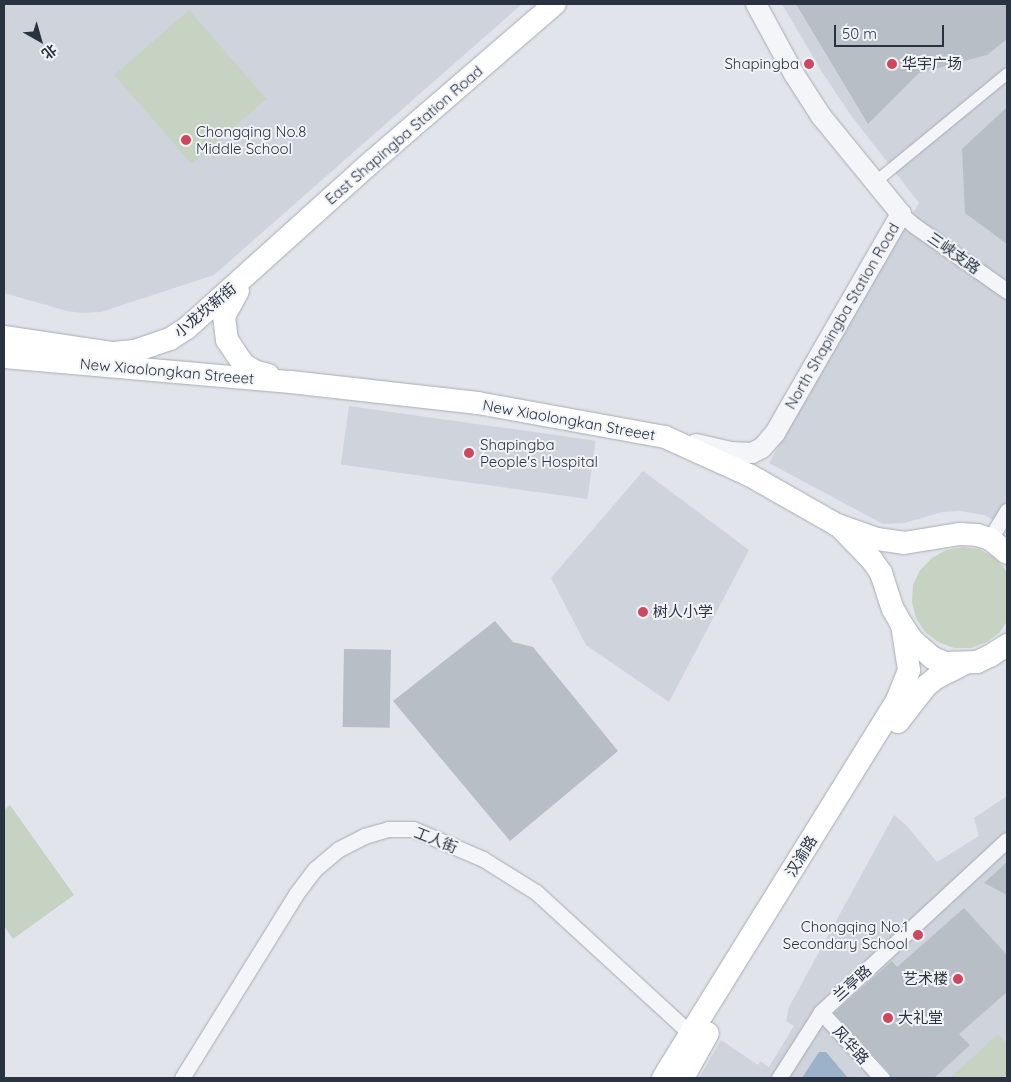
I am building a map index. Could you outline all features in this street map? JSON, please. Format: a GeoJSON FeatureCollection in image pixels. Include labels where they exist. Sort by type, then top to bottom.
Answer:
{"type":"FeatureCollection","features":[{"type":"Feature","properties":{"kind":"main road","name":"East Shapingba Station Road"},"geometry":{"type":"LineString","coordinates":[[255,268],[367,166],[554,4]]}},
{"type":"Feature","properties":{"kind":"main road","name":"小龙坎新街"},"geometry":{"type":"LineString","coordinates":[[4,337],[113,353],[153,346],[170,339],[187,328],[255,268]]}},
{"type":"Feature","properties":{"kind":"main road"},"geometry":{"type":"LineString","coordinates":[[255,268],[230,301],[224,316],[227,340],[243,364],[254,371],[292,382]]}},
{"type":"Feature","properties":{"kind":"main road","name":"New Xiaolongkan Streeet"},"geometry":{"type":"LineString","coordinates":[[4,357],[292,382],[478,403],[665,437],[751,476],[837,525],[877,567],[902,625],[912,640],[934,658],[945,663],[963,664],[990,656],[1007,644]]}},
{"type":"Feature","properties":{"kind":"main road"},"geometry":{"type":"LineString","coordinates":[[837,525],[877,539],[904,543],[960,534],[999,546]]}},
{"type":"Feature","properties":{"kind":"main road","name":"汉渝路"},"geometry":{"type":"LineString","coordinates":[[663,1078],[897,700],[909,670],[902,625]]}},
{"type":"Feature","properties":{"kind":"main road","name":"汉渝路"},"geometry":{"type":"LineString","coordinates":[[683,1078],[904,711],[936,678],[963,664]]}},
{"type":"Feature","properties":{"kind":"street","name":"North Shapingba Station Road"},"geometry":{"type":"LineString","coordinates":[[665,437],[732,452],[752,452],[762,448],[774,434],[901,214],[873,183],[808,96],[780,50],[756,4]]}},
{"type":"Feature","properties":{"kind":"street"},"geometry":{"type":"LineString","coordinates":[[873,183],[1007,73]]}},
{"type":"Feature","properties":{"kind":"street","name":"三峡支路"},"geometry":{"type":"LineString","coordinates":[[901,214],[915,226],[1007,290]]}},
{"type":"Feature","properties":{"kind":"street"},"geometry":{"type":"LineString","coordinates":[[999,546],[1007,511]]}},
{"type":"Feature","properties":{"kind":"street","name":"工人街"},"geometry":{"type":"LineString","coordinates":[[182,1078],[296,894],[315,869],[338,849],[364,836],[388,829],[412,829],[483,859],[536,892],[691,1034]]}},
{"type":"Feature","properties":{"kind":"street","name":"兰亭路"},"geometry":{"type":"LineString","coordinates":[[779,1078],[821,1012],[1007,840]]}},
{"type":"Feature","properties":{"kind":"street","name":"风华路"},"geometry":{"type":"LineString","coordinates":[[821,1012],[882,1078]]}},
{"type":"Feature","properties":{"kind":"shaded area","name":"Chongqing No.8 Middle School"},"geometry":{"type":"Polygon","coordinates":[[[4,4],[522,4],[214,275],[101,312],[83,313],[67,311],[4,293],[4,4]]]}},
{"type":"Feature","properties":{"kind":"shaded area"},"geometry":{"type":"Polygon","coordinates":[[[782,4],[1007,4],[1007,528],[984,515],[960,511],[942,512],[904,523],[883,524],[769,463],[919,203],[850,114],[822,72],[782,4]]]}},
{"type":"Feature","properties":{"kind":"shaded area","name":"Shapingba People's Hospital"},"geometry":{"type":"Polygon","coordinates":[[[349,406],[596,441],[587,499],[341,464],[349,406]]]}},
{"type":"Feature","properties":{"kind":"shaded area","name":"树人小学"},"geometry":{"type":"Polygon","coordinates":[[[643,471],[749,550],[669,702],[586,645],[551,578],[643,471]]]}},
{"type":"Feature","properties":{"kind":"shaded area","name":"Chongqing No.1 Secondary School"},"geometry":{"type":"Polygon","coordinates":[[[1007,796],[1007,1078],[699,1078],[721,1040],[758,1065],[760,1061],[769,1067],[794,1026],[786,1021],[789,1007],[894,815],[906,825],[937,862],[979,836],[974,818],[1007,796]]]}},
{"type":"Feature","properties":{"kind":"green space"},"geometry":{"type":"Polygon","coordinates":[[[189,10],[266,99],[192,164],[114,75],[189,10]]]}},
{"type":"Feature","properties":{"kind":"green space"},"geometry":{"type":"Polygon","coordinates":[[[963,547],[979,549],[994,557],[1005,569],[1007,574],[1007,621],[1000,632],[987,642],[971,648],[954,648],[938,642],[925,632],[916,618],[912,602],[913,585],[920,570],[932,558],[946,550],[963,547]]]}},
{"type":"Feature","properties":{"kind":"green space"},"geometry":{"type":"Polygon","coordinates":[[[10,805],[74,895],[13,939],[4,926],[4,810],[10,805]]]}},
{"type":"Feature","properties":{"kind":"green space"},"geometry":{"type":"Polygon","coordinates":[[[998,1034],[1007,1044],[1007,1076],[1004,1078],[950,1078],[998,1034]]]}},
{"type":"Feature","properties":{"kind":"water"},"geometry":{"type":"Polygon","coordinates":[[[819,1052],[826,1052],[848,1078],[802,1078],[819,1052]]]}},
{"type":"Feature","properties":{"kind":"building","name":"华宇广场"},"geometry":{"type":"Polygon","coordinates":[[[796,4],[1007,4],[1007,39],[987,55],[919,73],[868,124],[796,4]]]}},
{"type":"Feature","properties":{"kind":"building"},"geometry":{"type":"Polygon","coordinates":[[[1007,107],[1007,244],[965,213],[962,149],[1007,107]]]}},
{"type":"Feature","properties":{"kind":"building"},"geometry":{"type":"Polygon","coordinates":[[[495,621],[513,642],[533,647],[618,751],[510,841],[393,701],[495,621]]]}},
{"type":"Feature","properties":{"kind":"building"},"geometry":{"type":"Polygon","coordinates":[[[344,649],[391,650],[390,728],[343,727],[344,649]]]}},
{"type":"Feature","properties":{"kind":"building"},"geometry":{"type":"Polygon","coordinates":[[[1007,862],[1007,895],[984,883],[1007,862]]]}},
{"type":"Feature","properties":{"kind":"building"},"geometry":{"type":"Polygon","coordinates":[[[964,908],[1007,955],[1007,992],[959,1034],[970,1045],[934,1078],[891,1078],[889,1072],[834,1013],[892,961],[897,967],[964,908]]]}},
{"type":"Feature","properties":{"kind":"place","name":"Shapingba"},"geometry":{"type":"Point","coordinates":[809,64]}},
{"type":"Feature","properties":{"kind":"place","name":"华宇广场"},"geometry":{"type":"Point","coordinates":[892,64]}},
{"type":"Feature","properties":{"kind":"place","name":"Chongqing No.8 Middle School"},"geometry":{"type":"Point","coordinates":[186,140]}},
{"type":"Feature","properties":{"kind":"place","name":"Shapingba People's Hospital"},"geometry":{"type":"Point","coordinates":[469,453]}},
{"type":"Feature","properties":{"kind":"place","name":"树人小学"},"geometry":{"type":"Point","coordinates":[643,612]}},
{"type":"Feature","properties":{"kind":"place","name":"Chongqing No.1 Secondary School"},"geometry":{"type":"Point","coordinates":[918,935]}},
{"type":"Feature","properties":{"kind":"place","name":"艺术楼"},"geometry":{"type":"Point","coordinates":[958,979]}},
{"type":"Feature","properties":{"kind":"place","name":"大礼堂"},"geometry":{"type":"Point","coordinates":[888,1018]}}]}
